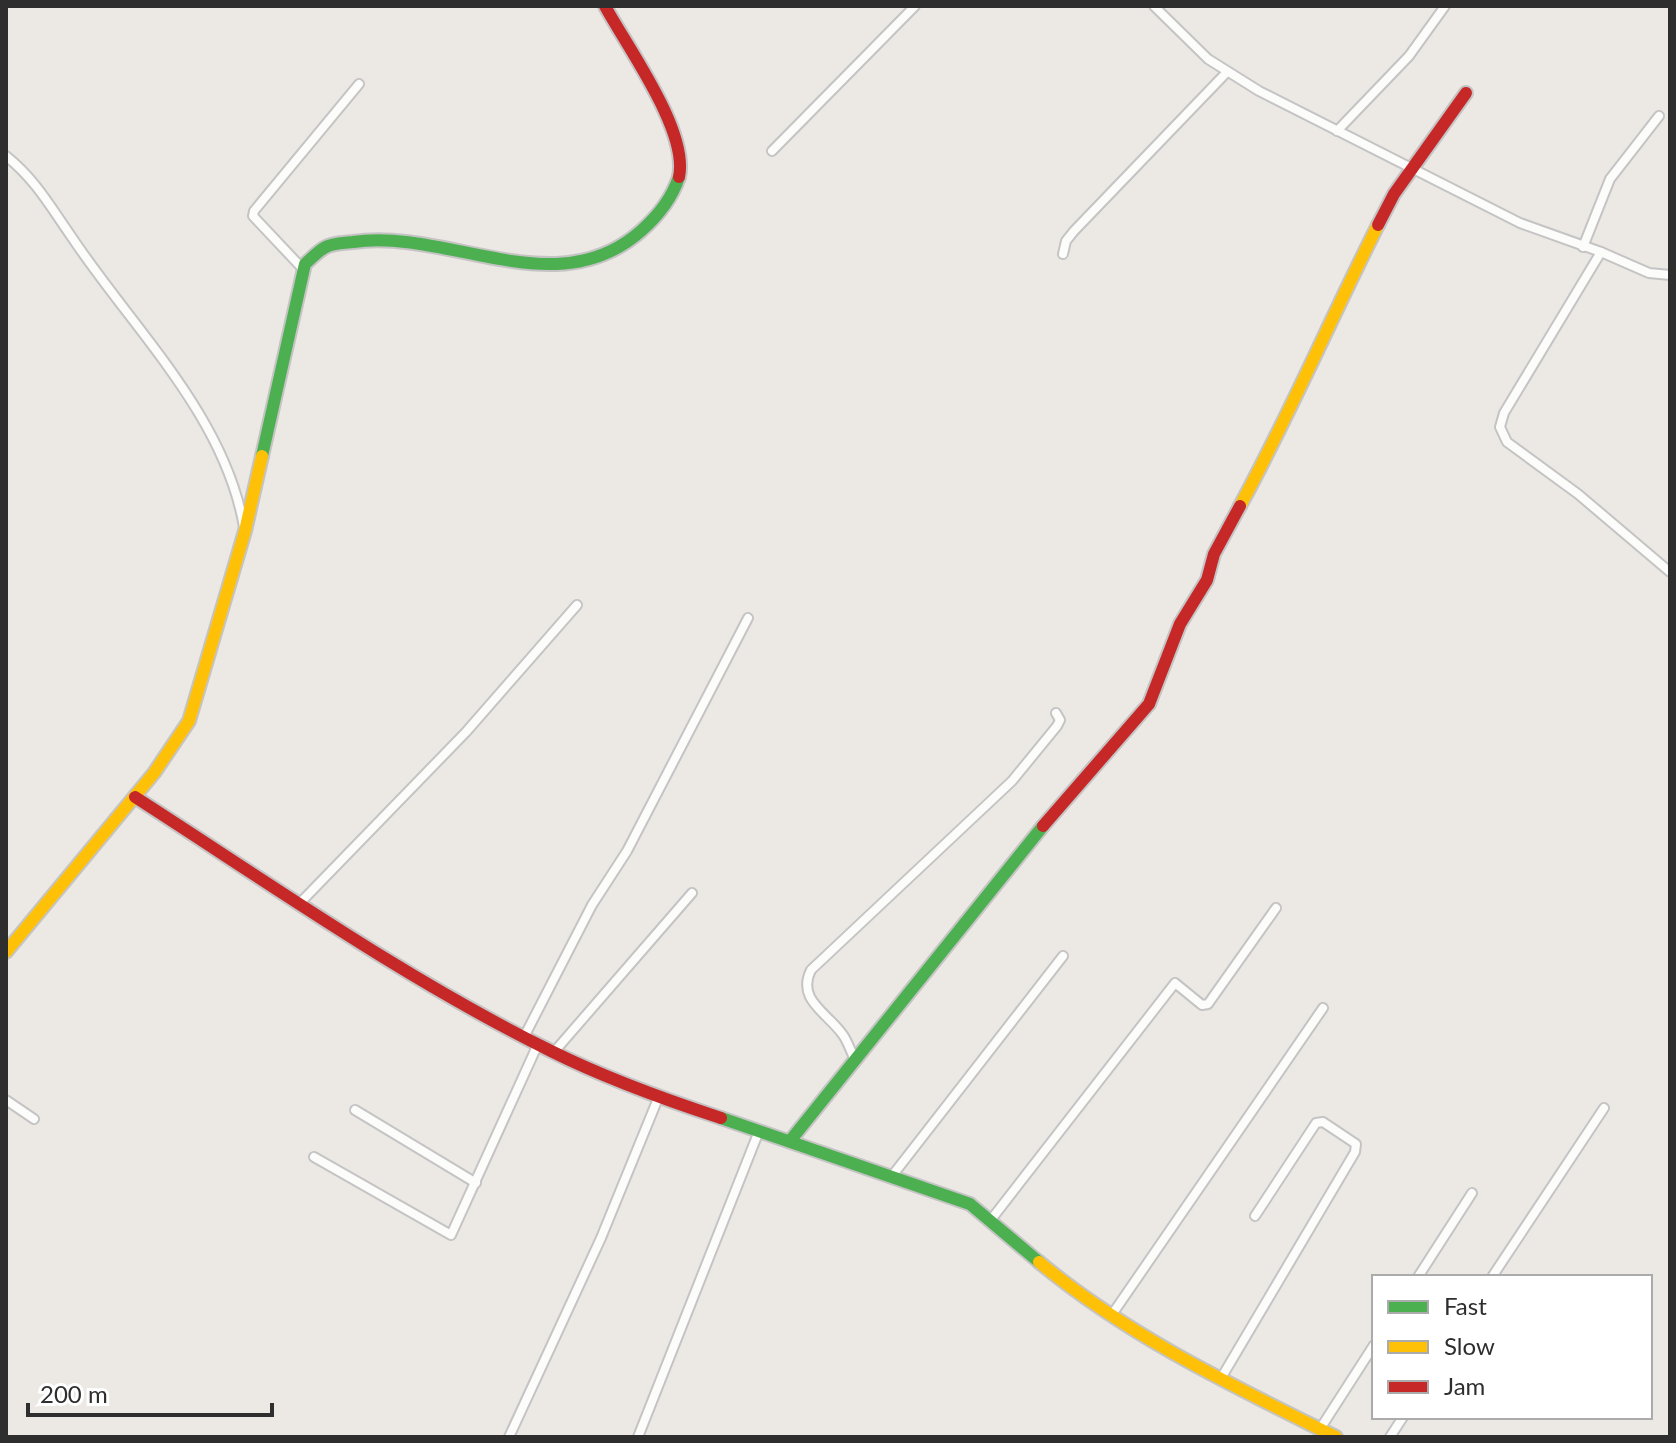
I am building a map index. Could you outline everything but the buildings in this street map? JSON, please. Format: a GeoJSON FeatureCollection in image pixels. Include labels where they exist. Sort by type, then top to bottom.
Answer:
{"type":"FeatureCollection","features":[{"type":"Feature","properties":{"kind":"street"},"geometry":{"type":"LineString","coordinates":[[6,952],[135,797],[189,721],[245,531],[302,268],[326,246],[371,238],[561,266],[604,256],[639,234],[675,189],[681,157],[677,142],[605,6]]}},
{"type":"Feature","properties":{"kind":"street"},"geometry":{"type":"LineString","coordinates":[[772,151],[915,6]]}},
{"type":"Feature","properties":{"kind":"street"},"geometry":{"type":"LineString","coordinates":[[1154,6],[1208,59],[1227,72],[1337,131],[1520,223],[1649,273],[1670,275]]}},
{"type":"Feature","properties":{"kind":"street"},"geometry":{"type":"LineString","coordinates":[[1337,131],[1409,56],[1445,6]]}},
{"type":"Feature","properties":{"kind":"street"},"geometry":{"type":"LineString","coordinates":[[1063,254],[1066,241],[1074,231],[1227,72]]}},
{"type":"Feature","properties":{"kind":"street"},"geometry":{"type":"LineString","coordinates":[[302,268],[259,224],[253,216],[254,211],[359,84]]}},
{"type":"Feature","properties":{"kind":"street"},"geometry":{"type":"LineString","coordinates":[[790,1141],[1117,737],[1149,704],[1180,624],[1207,580],[1214,554],[1280,433],[1322,336],[1394,194],[1466,93]]}},
{"type":"Feature","properties":{"kind":"street"},"geometry":{"type":"LineString","coordinates":[[1583,247],[1610,179],[1659,116]]}},
{"type":"Feature","properties":{"kind":"street"},"geometry":{"type":"LineString","coordinates":[[6,156],[50,201],[70,236],[167,367],[201,421],[235,485],[245,531]]}},
{"type":"Feature","properties":{"kind":"street"},"geometry":{"type":"LineString","coordinates":[[1601,252],[1500,427],[1507,442],[1578,494],[1670,572]]}},
{"type":"Feature","properties":{"kind":"street"},"geometry":{"type":"LineString","coordinates":[[299,904],[466,732],[577,605]]}},
{"type":"Feature","properties":{"kind":"street"},"geometry":{"type":"LineString","coordinates":[[524,1037],[592,905],[627,851],[748,618]]}},
{"type":"Feature","properties":{"kind":"street"},"geometry":{"type":"LineString","coordinates":[[855,1060],[844,1036],[807,994],[805,982],[811,970],[1012,781],[1057,726],[1060,720],[1056,713]]}},
{"type":"Feature","properties":{"kind":"street"},"geometry":{"type":"LineString","coordinates":[[135,797],[299,904],[450,997],[554,1052],[659,1096],[892,1176],[951,1201],[970,1204],[1086,1301],[1220,1380],[1336,1437]]}},
{"type":"Feature","properties":{"kind":"street"},"geometry":{"type":"LineString","coordinates":[[554,1052],[692,893]]}},
{"type":"Feature","properties":{"kind":"street"},"geometry":{"type":"LineString","coordinates":[[990,1221],[1175,983],[1202,1005],[1208,1004],[1276,908]]}},
{"type":"Feature","properties":{"kind":"street"},"geometry":{"type":"LineString","coordinates":[[892,1176],[1063,956]]}},
{"type":"Feature","properties":{"kind":"street"},"geometry":{"type":"LineString","coordinates":[[1111,1316],[1323,1008]]}},
{"type":"Feature","properties":{"kind":"street"},"geometry":{"type":"LineString","coordinates":[[314,1157],[451,1235],[538,1044]]}},
{"type":"Feature","properties":{"kind":"street"},"geometry":{"type":"LineString","coordinates":[[509,1437],[601,1238],[659,1096]]}},
{"type":"Feature","properties":{"kind":"street"},"geometry":{"type":"LineString","coordinates":[[6,1100],[34,1119]]}},
{"type":"Feature","properties":{"kind":"street"},"geometry":{"type":"LineString","coordinates":[[1493,1275],[1604,1108]]}},
{"type":"Feature","properties":{"kind":"street"},"geometry":{"type":"LineString","coordinates":[[355,1110],[476,1183]]}},
{"type":"Feature","properties":{"kind":"street"},"geometry":{"type":"LineString","coordinates":[[1220,1380],[1355,1152],[1356,1144],[1323,1122],[1316,1123],[1255,1216]]}},
{"type":"Feature","properties":{"kind":"street"},"geometry":{"type":"LineString","coordinates":[[638,1437],[759,1131]]}},
{"type":"Feature","properties":{"kind":"street"},"geometry":{"type":"LineString","coordinates":[[1419,1275],[1472,1193]]}},
{"type":"Feature","properties":{"kind":"street"},"geometry":{"type":"LineString","coordinates":[[1320,1429],[1372,1348]]}},
{"type":"Feature","properties":{"kind":"street"},"geometry":{"type":"LineString","coordinates":[[1390,1437],[1402,1419]]}},
{"type":"Feature","properties":{"kind":"traffic: fast"},"geometry":{"type":"LineString","coordinates":[[262,456],[305,264],[321,250],[330,245],[389,241],[538,264],[574,262],[608,252],[641,231],[664,206],[679,177]]}},
{"type":"Feature","properties":{"kind":"traffic: fast"},"geometry":{"type":"LineString","coordinates":[[790,1141],[1043,826]]}},
{"type":"Feature","properties":{"kind":"traffic: fast"},"geometry":{"type":"LineString","coordinates":[[721,1118],[970,1204],[1039,1262]]}},
{"type":"Feature","properties":{"kind":"traffic: slow"},"geometry":{"type":"LineString","coordinates":[[1240,506],[1378,225]]}},
{"type":"Feature","properties":{"kind":"traffic: slow"},"geometry":{"type":"LineString","coordinates":[[6,952],[154,773],[189,721],[245,531],[262,456]]}},
{"type":"Feature","properties":{"kind":"traffic: slow"},"geometry":{"type":"LineString","coordinates":[[1039,1262],[1108,1313],[1182,1358],[1336,1437]]}},
{"type":"Feature","properties":{"kind":"traffic: jam"},"geometry":{"type":"LineString","coordinates":[[605,6],[666,113],[680,158],[679,177]]}},
{"type":"Feature","properties":{"kind":"traffic: jam"},"geometry":{"type":"LineString","coordinates":[[1378,225],[1394,194],[1466,93]]}},
{"type":"Feature","properties":{"kind":"traffic: jam"},"geometry":{"type":"LineString","coordinates":[[1043,826],[1149,704],[1180,624],[1207,580],[1214,554],[1240,506]]}},
{"type":"Feature","properties":{"kind":"traffic: jam"},"geometry":{"type":"LineString","coordinates":[[135,797],[391,962],[497,1023],[592,1070],[721,1118]]}}]}
